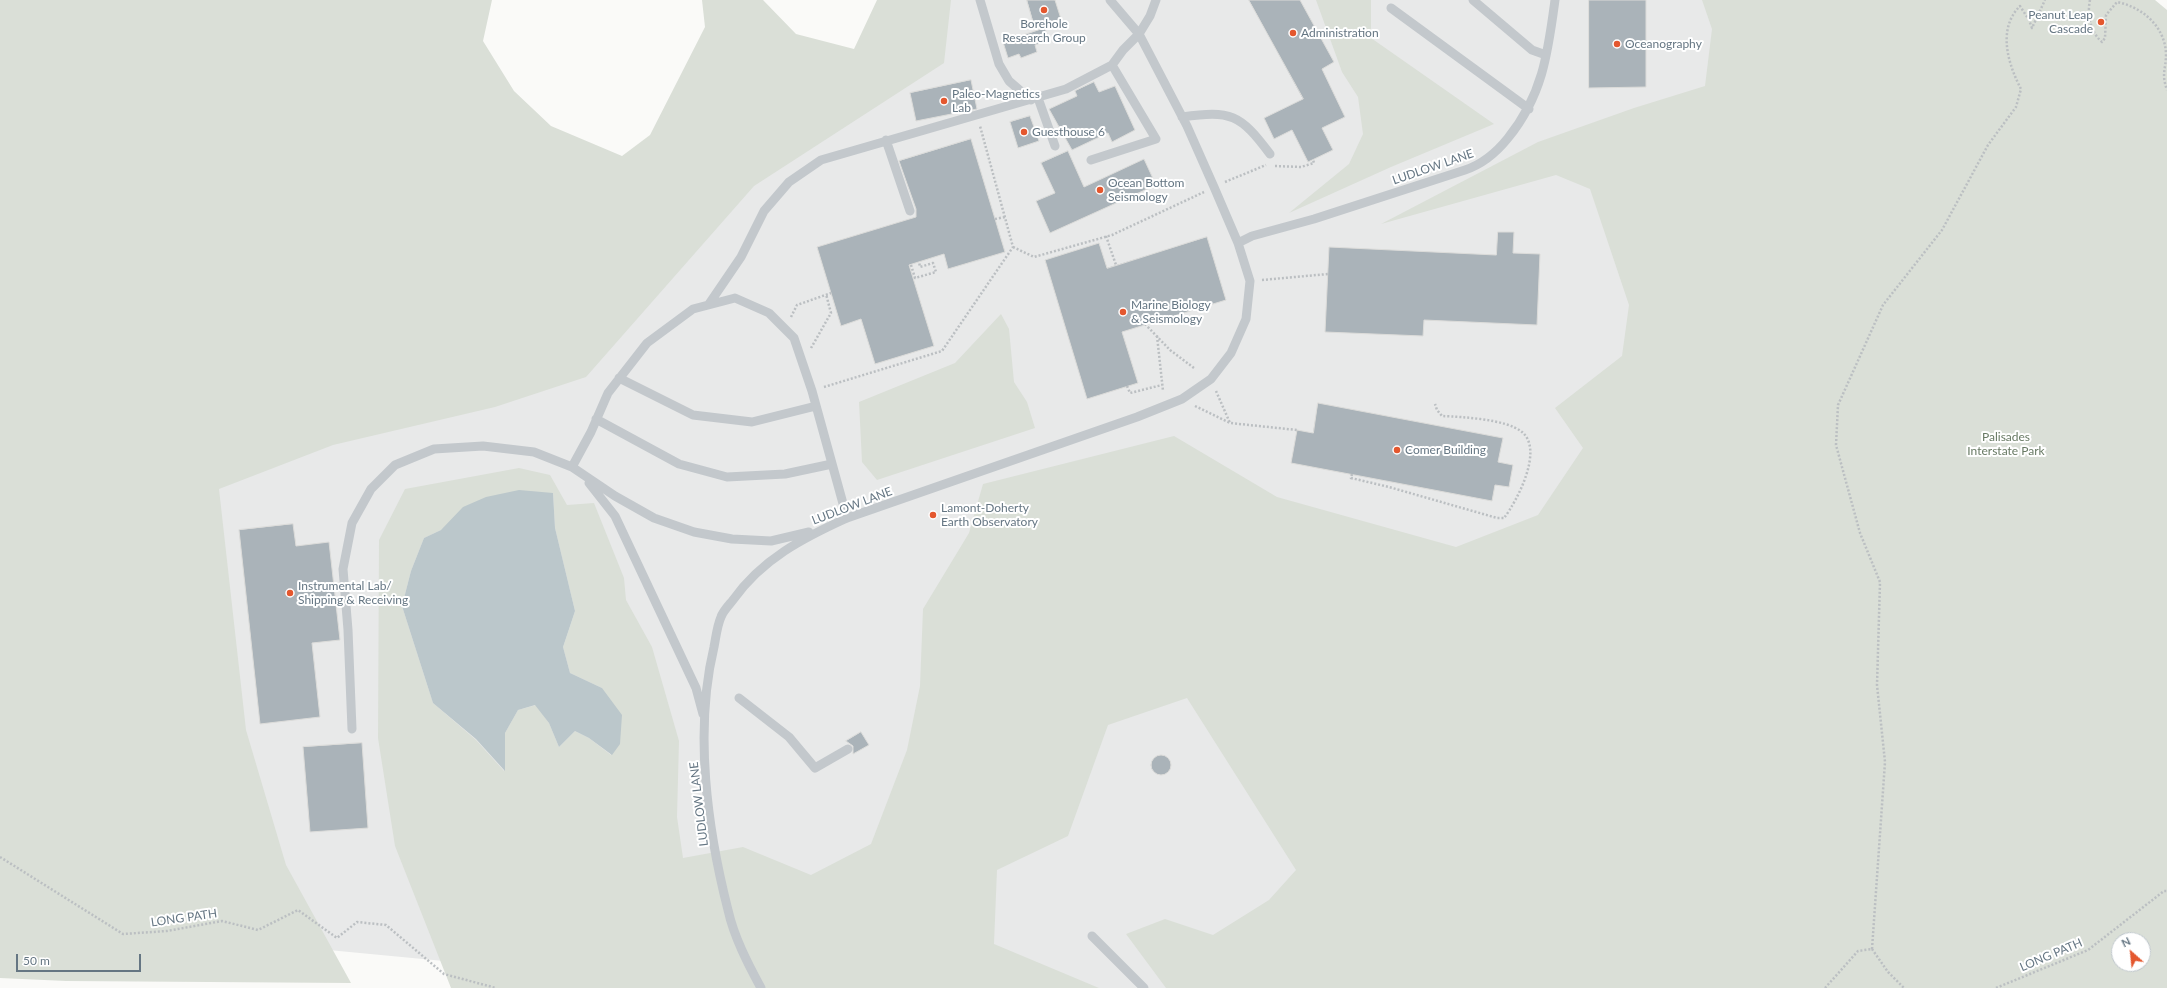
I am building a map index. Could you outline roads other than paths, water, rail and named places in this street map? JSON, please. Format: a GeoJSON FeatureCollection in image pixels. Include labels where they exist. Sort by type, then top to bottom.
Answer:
{"type":"FeatureCollection","features":[{"type":"Feature","properties":{"kind":"lane"},"geometry":{"type":"LineString","coordinates":[[980,0],[999,64],[1009,81],[1034,99],[1055,146]]}},
{"type":"Feature","properties":{"kind":"lane","name":"LUDLOW LANE"},"geometry":{"type":"LineString","coordinates":[[761,988],[747,960],[728,911],[710,818],[705,772],[707,674],[721,617],[746,582],[772,558],[809,536],[847,518],[1137,417],[1182,399],[1211,379],[1231,353],[1246,319],[1250,281],[1238,243],[1182,117],[1138,34],[1110,0]]}},
{"type":"Feature","properties":{"kind":"lane"},"geometry":{"type":"LineString","coordinates":[[709,304],[741,257],[764,211],[789,182],[820,160],[1066,89],[1112,65],[1122,50],[1138,34],[1150,16],[1156,0]]}},
{"type":"Feature","properties":{"kind":"lane"},"geometry":{"type":"LineString","coordinates":[[1474,0],[1532,50],[1546,55]]}},
{"type":"Feature","properties":{"kind":"lane","name":"LUDLOW LANE"},"geometry":{"type":"LineString","coordinates":[[1238,243],[1252,236],[1314,219],[1477,166],[1490,157],[1502,145],[1529,109],[1538,88],[1546,55],[1555,0]]}},
{"type":"Feature","properties":{"kind":"lane"},"geometry":{"type":"LineString","coordinates":[[1391,8],[1529,109]]}},
{"type":"Feature","properties":{"kind":"lane"},"geometry":{"type":"LineString","coordinates":[[1091,160],[1156,139],[1112,65]]}},
{"type":"Feature","properties":{"kind":"lane"},"geometry":{"type":"LineString","coordinates":[[1182,117],[1210,113],[1229,115],[1246,124],[1270,154]]}},
{"type":"Feature","properties":{"kind":"lane"},"geometry":{"type":"LineString","coordinates":[[886,140],[910,211]]}},
{"type":"Feature","properties":{"kind":"lane"},"geometry":{"type":"LineString","coordinates":[[352,729],[348,630],[343,570],[352,523],[371,489],[395,465],[434,449],[482,446],[534,452],[572,467],[615,496],[654,518],[694,532],[732,539],[771,541],[808,532],[847,518],[812,391],[794,338],[769,313],[735,298],[693,309],[647,343],[608,393],[572,467]]}},
{"type":"Feature","properties":{"kind":"lane"},"geometry":{"type":"LineString","coordinates":[[619,378],[693,415],[752,422],[816,406]]}},
{"type":"Feature","properties":{"kind":"lane"},"geometry":{"type":"LineString","coordinates":[[596,419],[679,464],[727,477],[785,474],[832,464]]}},
{"type":"Feature","properties":{"kind":"lane"},"geometry":{"type":"LineString","coordinates":[[572,467],[596,489],[615,516],[696,688],[706,725]]}},
{"type":"Feature","properties":{"kind":"lane"},"geometry":{"type":"LineString","coordinates":[[739,698],[789,737],[814,768],[848,749]]}},
{"type":"Feature","properties":{"kind":"lane"},"geometry":{"type":"LineString","coordinates":[[1092,936],[1144,988]]}},
{"type":"Feature","properties":{"kind":"place","name":"Borehole Research Group"},"geometry":{"type":"Point","coordinates":[1044,10]}},
{"type":"Feature","properties":{"kind":"place","name":"Peanut Leap Cascade"},"geometry":{"type":"Point","coordinates":[2101,22]}},
{"type":"Feature","properties":{"kind":"place","name":"Administration"},"geometry":{"type":"Point","coordinates":[1293,33]}},
{"type":"Feature","properties":{"kind":"place","name":"Oceanography"},"geometry":{"type":"Point","coordinates":[1617,44]}},
{"type":"Feature","properties":{"kind":"place","name":"Paleo-Magnetics Lab"},"geometry":{"type":"Point","coordinates":[944,101]}},
{"type":"Feature","properties":{"kind":"place","name":"Guesthouse 6"},"geometry":{"type":"Point","coordinates":[1024,132]}},
{"type":"Feature","properties":{"kind":"place","name":"Ocean Bottom Seismology"},"geometry":{"type":"Point","coordinates":[1100,190]}},
{"type":"Feature","properties":{"kind":"place","name":"Marine Biology & Seismology"},"geometry":{"type":"Point","coordinates":[1123,312]}},
{"type":"Feature","properties":{"kind":"place","name":"Comer Building"},"geometry":{"type":"Point","coordinates":[1397,450]}},
{"type":"Feature","properties":{"kind":"place","name":"Lamont-Doherty Earth Observatory"},"geometry":{"type":"Point","coordinates":[933,515]}},
{"type":"Feature","properties":{"kind":"place","name":"Instrumental Lab/ Shipping & Receiving"},"geometry":{"type":"Point","coordinates":[290,593]}},
{"type":"Feature","properties":{"kind":"park label","name":"Palisades Interstate Park"},"geometry":{"type":"Point","coordinates":[2006,444]}}]}
